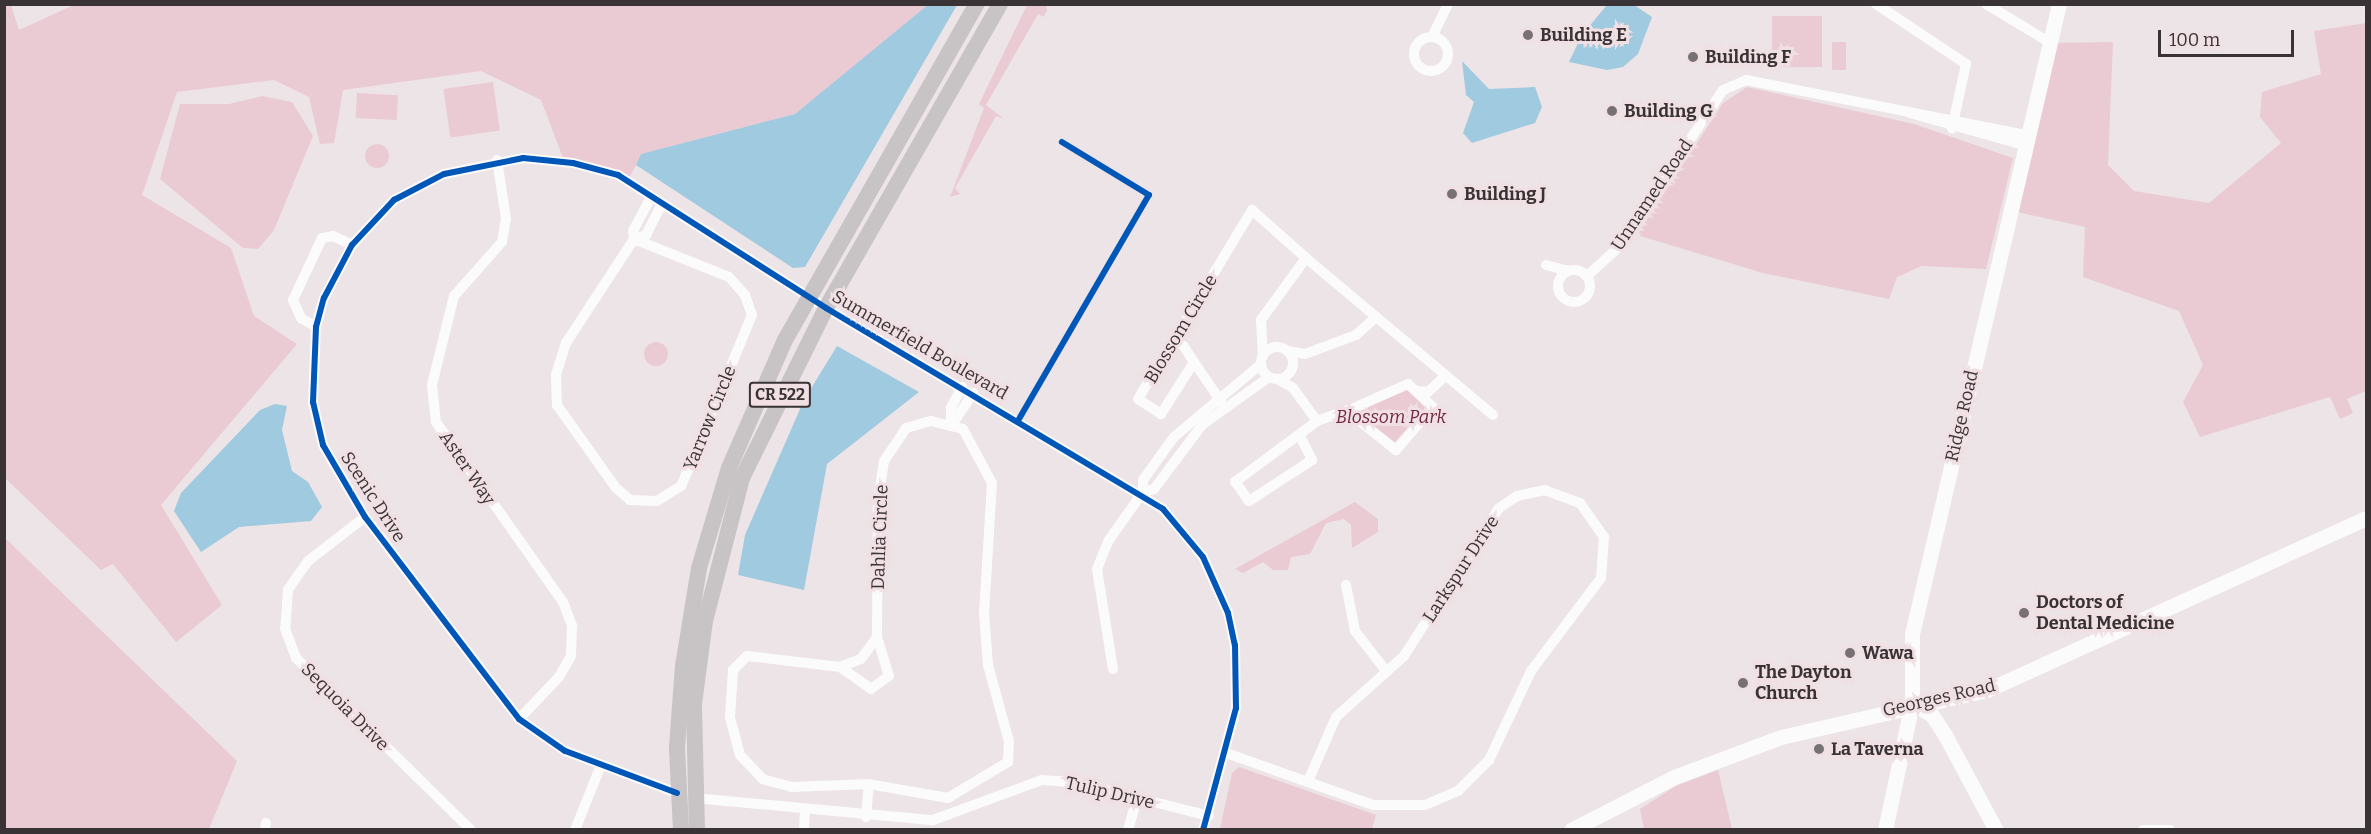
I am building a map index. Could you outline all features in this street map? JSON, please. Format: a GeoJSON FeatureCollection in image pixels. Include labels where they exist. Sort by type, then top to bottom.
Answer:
{"type":"FeatureCollection","features":[{"type":"Feature","properties":{"kind":"main road","name":"CR 522"},"geometry":{"type":"LineString","coordinates":[[681,830],[678,793],[683,666],[699,568],[754,403],[809,297],[977,4]]}},
{"type":"Feature","properties":{"kind":"main road","name":"CR 522"},"geometry":{"type":"LineString","coordinates":[[697,830],[694,798],[694,704],[722,543],[742,478],[826,308],[1000,4]]}},
{"type":"Feature","properties":{"kind":"street"},"geometry":{"type":"LineString","coordinates":[[1432,37],[1448,4]]}},
{"type":"Feature","properties":{"kind":"street"},"geometry":{"type":"LineString","coordinates":[[1876,4],[1960,56],[1965,74],[1954,122]]}},
{"type":"Feature","properties":{"kind":"street"},"geometry":{"type":"LineString","coordinates":[[1986,4],[2049,42]]}},
{"type":"Feature","properties":{"kind":"street","name":"Ridge Road"},"geometry":{"type":"LineString","coordinates":[[1885,830],[1912,703],[1912,634],[2025,140],[2059,4]]}},
{"type":"Feature","properties":{"kind":"street","name":"Unnamed Road"},"geometry":{"type":"LineString","coordinates":[[1568,271],[1558,290],[1572,302],[1587,297],[1587,276],[1619,247],[1715,100],[1733,85],[1755,78],[2025,140]]}},
{"type":"Feature","properties":{"kind":"street","name":"Scenic Drive"},"geometry":{"type":"LineString","coordinates":[[678,793],[565,750],[519,719],[365,518],[323,445],[313,402],[316,327],[352,245],[394,201],[444,174],[497,160],[573,163],[618,175],[809,297]]}},
{"type":"Feature","properties":{"kind":"street","name":"Aster Way"},"geometry":{"type":"LineString","coordinates":[[497,160],[506,219],[502,242],[454,297],[432,385],[436,422],[563,602],[572,626],[571,656],[559,677],[519,719]]}},
{"type":"Feature","properties":{"kind":"street","name":"Yarrow Circle"},"geometry":{"type":"LineString","coordinates":[[634,239],[633,231],[651,197]]}},
{"type":"Feature","properties":{"kind":"street","name":"Yarrow Circle"},"geometry":{"type":"LineString","coordinates":[[634,239],[729,277],[745,295],[752,315],[681,486],[657,501],[630,500],[616,488],[556,405],[556,375],[566,343],[634,239],[646,235],[662,204]]}},
{"type":"Feature","properties":{"kind":"street","name":"Blossom Circle"},"geometry":{"type":"LineString","coordinates":[[1224,406],[1194,362],[1161,414],[1138,399],[1252,210],[1493,415]]}},
{"type":"Feature","properties":{"kind":"street"},"geometry":{"type":"LineString","coordinates":[[316,327],[301,318],[293,300],[322,238],[333,236],[352,245]]}},
{"type":"Feature","properties":{"kind":"street"},"geometry":{"type":"LineString","coordinates":[[1306,258],[1261,320],[1262,360],[1273,378],[1293,388],[1317,421]]}},
{"type":"Feature","properties":{"kind":"street"},"geometry":{"type":"LineString","coordinates":[[1546,265],[1587,276]]}},
{"type":"Feature","properties":{"kind":"street","name":"Summerfield Boulevard"},"geometry":{"type":"LineString","coordinates":[[809,297],[1143,492],[1203,557],[1228,613],[1237,679],[1226,753],[1203,830]]}},
{"type":"Feature","properties":{"kind":"street"},"geometry":{"type":"LineString","coordinates":[[1143,492],[1154,489],[1202,425],[1224,406],[1292,368],[1305,354],[1356,335],[1376,317]]}},
{"type":"Feature","properties":{"kind":"street"},"geometry":{"type":"LineString","coordinates":[[1177,336],[1194,362]]}},
{"type":"Feature","properties":{"kind":"street"},"geometry":{"type":"LineString","coordinates":[[1261,337],[1275,347],[1305,354]]}},
{"type":"Feature","properties":{"kind":"street"},"geometry":{"type":"LineString","coordinates":[[1113,669],[1097,569],[1109,540],[1143,492],[1143,480],[1174,437],[1217,395],[1275,347]]}},
{"type":"Feature","properties":{"kind":"street"},"geometry":{"type":"LineString","coordinates":[[1287,351],[1292,368],[1293,388]]}},
{"type":"Feature","properties":{"kind":"street"},"geometry":{"type":"LineString","coordinates":[[1418,391],[1428,392],[1445,376]]}},
{"type":"Feature","properties":{"kind":"street"},"geometry":{"type":"LineString","coordinates":[[1300,436],[1311,460],[1249,501],[1235,482],[1300,436],[1317,421],[1408,384],[1433,407],[1396,450],[1348,410]]}},
{"type":"Feature","properties":{"kind":"street"},"geometry":{"type":"LineString","coordinates":[[951,426],[951,408],[962,387]]}},
{"type":"Feature","properties":{"kind":"street"},"geometry":{"type":"LineString","coordinates":[[951,426],[973,393]]}},
{"type":"Feature","properties":{"kind":"street","name":"Dahlia Circle"},"geometry":{"type":"LineString","coordinates":[[840,667],[871,689],[889,676],[877,637],[878,501],[884,461],[906,428],[931,422],[951,426]]}},
{"type":"Feature","properties":{"kind":"street"},"geometry":{"type":"LineString","coordinates":[[877,637],[861,659],[840,667],[747,656],[733,670],[730,717],[740,755],[763,779],[792,787],[869,784],[948,798],[1008,762],[1009,742],[988,664],[984,612],[992,483],[979,450],[963,429],[951,426]]}},
{"type":"Feature","properties":{"kind":"street","name":"Larkspur Drive"},"geometry":{"type":"LineString","coordinates":[[1226,753],[1309,779],[1373,805],[1405,808],[1443,800],[1481,771],[1531,671],[1601,578],[1606,550],[1590,513],[1570,496],[1545,490],[1509,501],[1485,526],[1404,656],[1336,717],[1309,779]]}},
{"type":"Feature","properties":{"kind":"street","name":"Sequoia Drive"},"geometry":{"type":"LineString","coordinates":[[365,518],[308,561],[288,590],[285,628],[296,658],[471,830]]}},
{"type":"Feature","properties":{"kind":"street","name":"Georges Road"},"geometry":{"type":"LineString","coordinates":[[1571,830],[1703,765],[1793,734],[1912,703],[1987,690],[2367,519]]}},
{"type":"Feature","properties":{"kind":"street"},"geometry":{"type":"LineString","coordinates":[[1346,585],[1355,631],[1386,671]]}},
{"type":"Feature","properties":{"kind":"street"},"geometry":{"type":"LineString","coordinates":[[1946,735],[1945,711],[1953,697]]}},
{"type":"Feature","properties":{"kind":"street"},"geometry":{"type":"LineString","coordinates":[[1912,703],[1932,715],[1946,735],[1996,830]]}},
{"type":"Feature","properties":{"kind":"street"},"geometry":{"type":"LineString","coordinates":[[575,830],[602,765]]}},
{"type":"Feature","properties":{"kind":"street","name":"Tulip Drive"},"geometry":{"type":"LineString","coordinates":[[694,798],[805,812],[933,820],[1042,780],[1074,782],[1209,816]]}},
{"type":"Feature","properties":{"kind":"street"},"geometry":{"type":"LineString","coordinates":[[866,817],[869,784]]}},
{"type":"Feature","properties":{"kind":"street"},"geometry":{"type":"LineString","coordinates":[[1128,830],[1137,798]]}},
{"type":"Feature","properties":{"kind":"street"},"geometry":{"type":"LineString","coordinates":[[804,830],[805,812]]}},
{"type":"Feature","properties":{"kind":"street","name":"Summerfield Boulevard"},"geometry":{"type":"LineString","coordinates":[[1209,816],[1209,830]]}},
{"type":"Feature","properties":{"kind":"street"},"geometry":{"type":"LineString","coordinates":[[2143,830],[2170,830]]}},
{"type":"Feature","properties":{"kind":"green space"},"geometry":{"type":"Polygon","coordinates":[[[76,4],[929,5],[795,114],[642,154],[628,180],[563,158],[541,100],[481,71],[343,90],[334,143],[320,144],[309,97],[274,80],[177,92],[142,195],[231,248],[254,316],[297,344],[161,505],[222,605],[176,642],[113,564],[101,570],[5,478],[4,5],[11,5],[19,30],[76,4]]]}},
{"type":"Feature","properties":{"kind":"green space"},"geometry":{"type":"Polygon","coordinates":[[[1027,5],[1046,5],[1047,11],[1043,17],[1038,14],[986,105],[1004,119],[996,116],[955,188],[960,194],[950,197],[984,108],[979,104],[1027,5]]]}},
{"type":"Feature","properties":{"kind":"green space"},"geometry":{"type":"Polygon","coordinates":[[[1772,16],[1822,16],[1822,67],[1772,67],[1772,16]]]}},
{"type":"Feature","properties":{"kind":"green space"},"geometry":{"type":"Polygon","coordinates":[[[2366,23],[2366,391],[2347,399],[2353,413],[2340,419],[2330,397],[2200,437],[2183,402],[2203,365],[2179,311],[2083,277],[2085,227],[2013,211],[2054,43],[2113,42],[2108,165],[2134,191],[2209,203],[2281,143],[2260,117],[2262,92],[2321,74],[2314,31],[2366,23]]]}},
{"type":"Feature","properties":{"kind":"green space"},"geometry":{"type":"Polygon","coordinates":[[[1832,42],[1846,42],[1846,70],[1832,70],[1832,42]]]}},
{"type":"Feature","properties":{"kind":"green space"},"geometry":{"type":"Polygon","coordinates":[[[493,82],[500,131],[450,137],[443,89],[493,82]]]}},
{"type":"Feature","properties":{"kind":"green space"},"geometry":{"type":"Polygon","coordinates":[[[1747,87],[1914,124],[2013,158],[1986,269],[1922,266],[1897,277],[1889,299],[1763,273],[1637,235],[1723,103],[1747,87]]]}},
{"type":"Feature","properties":{"kind":"green space"},"geometry":{"type":"Polygon","coordinates":[[[357,93],[398,95],[397,120],[356,118],[357,93]]]}},
{"type":"Feature","properties":{"kind":"green space"},"geometry":{"type":"Polygon","coordinates":[[[262,96],[292,102],[313,136],[274,230],[258,249],[243,248],[160,179],[180,104],[229,104],[262,96]]]}},
{"type":"Feature","properties":{"kind":"green space"},"geometry":{"type":"Polygon","coordinates":[[[377,144],[385,148],[389,156],[385,164],[377,168],[369,164],[365,156],[369,148],[377,144]]]}},
{"type":"Feature","properties":{"kind":"green space"},"geometry":{"type":"Polygon","coordinates":[[[656,342],[665,345],[668,354],[665,363],[656,366],[647,363],[644,354],[647,345],[656,342]]]}},
{"type":"Feature","properties":{"kind":"green space","name":"Blossom Park"},"geometry":{"type":"Polygon","coordinates":[[[1406,388],[1426,408],[1393,444],[1357,413],[1406,388]]]}},
{"type":"Feature","properties":{"kind":"green space"},"geometry":{"type":"Polygon","coordinates":[[[1355,502],[1378,519],[1378,532],[1352,548],[1351,525],[1344,519],[1326,523],[1310,554],[1291,557],[1288,570],[1273,570],[1263,562],[1243,573],[1235,569],[1355,502]]]}},
{"type":"Feature","properties":{"kind":"green space"},"geometry":{"type":"Polygon","coordinates":[[[4,537],[237,761],[209,829],[5,829],[4,537]]]}},
{"type":"Feature","properties":{"kind":"green space"},"geometry":{"type":"Polygon","coordinates":[[[1239,767],[1376,815],[1372,829],[1220,829],[1232,773],[1239,767]]]}},
{"type":"Feature","properties":{"kind":"green space"},"geometry":{"type":"Polygon","coordinates":[[[1718,770],[1732,829],[1644,829],[1640,809],[1676,786],[1718,770]]]}},
{"type":"Feature","properties":{"kind":"water"},"geometry":{"type":"Polygon","coordinates":[[[929,4],[957,5],[805,267],[793,268],[636,165],[641,154],[795,114],[929,4]]]}},
{"type":"Feature","properties":{"kind":"water"},"geometry":{"type":"Polygon","coordinates":[[[1607,5],[1634,5],[1652,17],[1638,54],[1623,67],[1607,70],[1569,62],[1582,35],[1607,5]]]}},
{"type":"Feature","properties":{"kind":"water"},"geometry":{"type":"Polygon","coordinates":[[[1462,61],[1489,89],[1535,87],[1542,107],[1535,123],[1472,143],[1463,133],[1474,102],[1466,95],[1462,61]]]}},
{"type":"Feature","properties":{"kind":"water"},"geometry":{"type":"Polygon","coordinates":[[[837,346],[919,392],[827,464],[804,590],[738,575],[745,535],[804,400],[837,346]]]}},
{"type":"Feature","properties":{"kind":"water"},"geometry":{"type":"Polygon","coordinates":[[[275,404],[287,406],[282,430],[292,471],[308,482],[322,507],[311,521],[239,527],[201,552],[174,511],[181,493],[260,410],[275,404]]]}},
{"type":"Feature","properties":{"kind":"cycle path"},"geometry":{"type":"LineString","coordinates":[[1019,419],[1149,195],[1062,142]]}},
{"type":"Feature","properties":{"kind":"cycle path"},"geometry":{"type":"LineString","coordinates":[[677,793],[565,751],[519,719],[365,517],[323,445],[313,402],[316,327],[324,298],[352,245],[394,200],[444,174],[523,158],[573,163],[618,175],[826,308],[1163,509],[1203,557],[1228,613],[1235,645],[1236,708],[1203,830]]}},
{"type":"Feature","properties":{"kind":"place","name":"Building E"},"geometry":{"type":"Point","coordinates":[1528,35]}},
{"type":"Feature","properties":{"kind":"place","name":"Building F"},"geometry":{"type":"Point","coordinates":[1693,57]}},
{"type":"Feature","properties":{"kind":"place","name":"Building G"},"geometry":{"type":"Point","coordinates":[1612,111]}},
{"type":"Feature","properties":{"kind":"place","name":"Building J"},"geometry":{"type":"Point","coordinates":[1452,194]}},
{"type":"Feature","properties":{"kind":"place","name":"Doctors of Dental Medicine"},"geometry":{"type":"Point","coordinates":[2024,613]}},
{"type":"Feature","properties":{"kind":"place","name":"Wawa"},"geometry":{"type":"Point","coordinates":[1850,653]}},
{"type":"Feature","properties":{"kind":"place","name":"The Dayton Church"},"geometry":{"type":"Point","coordinates":[1743,683]}},
{"type":"Feature","properties":{"kind":"place","name":"La Taverna"},"geometry":{"type":"Point","coordinates":[1819,749]}}]}
